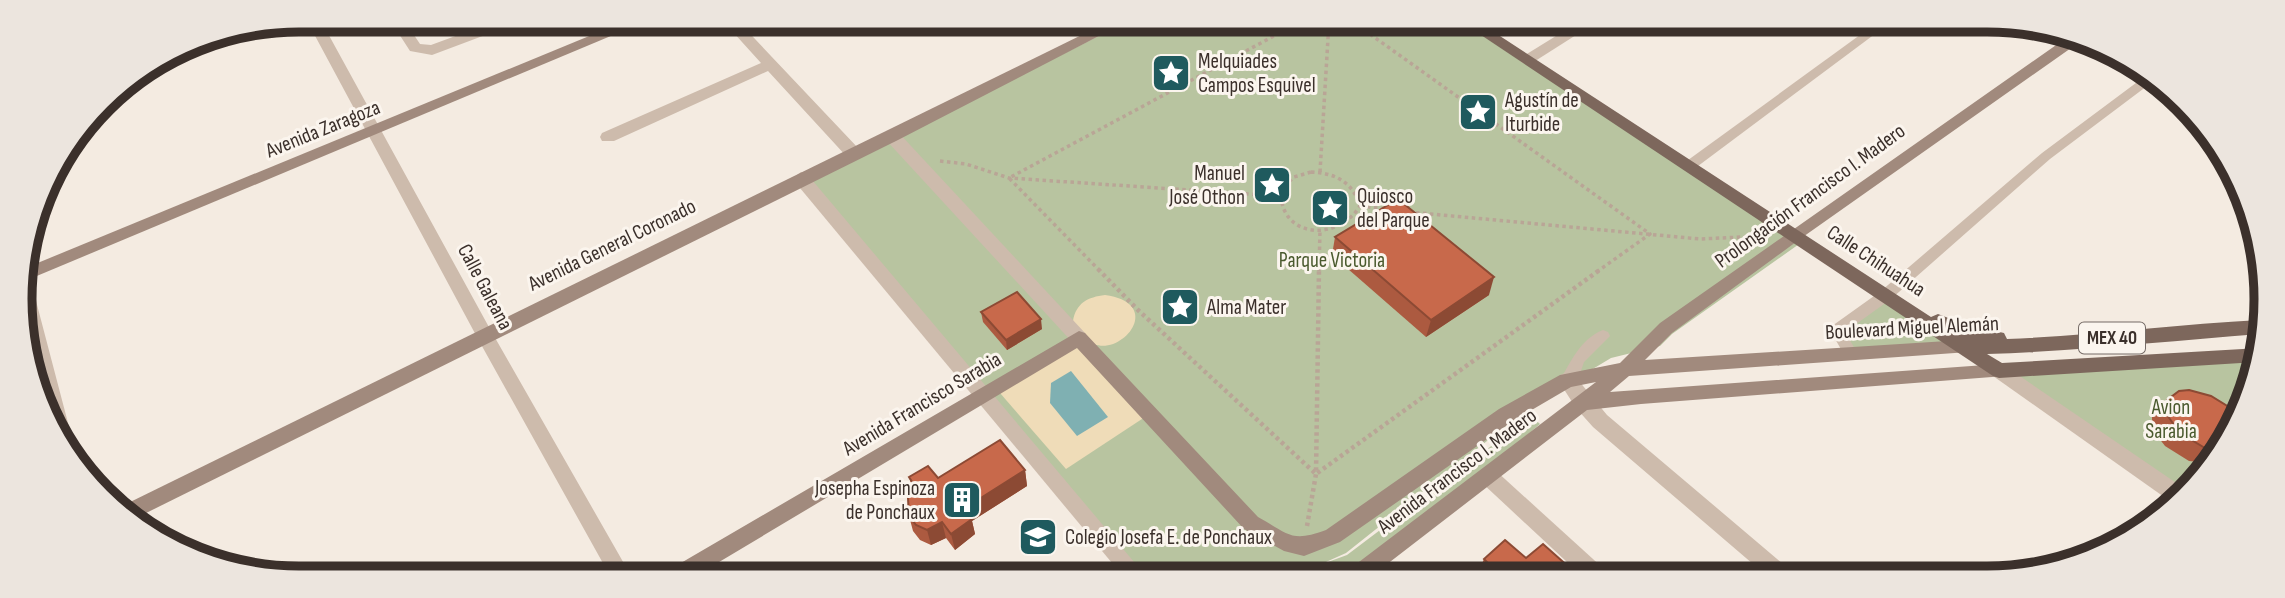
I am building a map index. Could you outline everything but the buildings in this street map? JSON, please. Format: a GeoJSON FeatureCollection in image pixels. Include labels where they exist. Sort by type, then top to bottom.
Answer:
{"type":"FeatureCollection","features":[{"type":"Feature","properties":{"kind":"main road","name":"Avenida Zaragoza"},"geometry":{"type":"LineString","coordinates":[[33,272],[613,32]]}},
{"type":"Feature","properties":{"kind":"main road","name":"Avenida General Coronado"},"geometry":{"type":"LineString","coordinates":[[134,509],[484,334],[892,136],[1092,32]]}},
{"type":"Feature","properties":{"kind":"main road","name":"Calle Chihuahua"},"geometry":{"type":"LineString","coordinates":[[1484,32],[1999,371]]}},
{"type":"Feature","properties":{"kind":"main road","name":"Prolongación Francisco I. Madero"},"geometry":{"type":"LineString","coordinates":[[1583,403],[1625,369],[1667,328],[1794,234],[2066,44]]}},
{"type":"Feature","properties":{"kind":"main road"},"geometry":{"type":"LineString","coordinates":[[1901,305],[1980,336],[2044,338],[2071,344]]}},
{"type":"Feature","properties":{"kind":"main road","name":"Boulevard Miguel Alemán"},"geometry":{"type":"LineString","coordinates":[[1567,380],[1625,369],[1963,347],[2071,344],[2113,338],[2252,328]]}},
{"type":"Feature","properties":{"kind":"main road","name":"MEX 40"},"geometry":{"type":"LineString","coordinates":[[1079,338],[1251,523],[1291,545],[1304,547],[1334,536],[1506,415],[1567,380]]}},
{"type":"Feature","properties":{"kind":"main road","name":"Avenida Francisco Sarabia"},"geometry":{"type":"LineString","coordinates":[[694,566],[1079,338]]}},
{"type":"Feature","properties":{"kind":"main road","name":"MEX 40"},"geometry":{"type":"LineString","coordinates":[[1583,403],[1641,396],[2247,356]]}},
{"type":"Feature","properties":{"kind":"main road","name":"Avenida Francisco I. Madero"},"geometry":{"type":"LineString","coordinates":[[1371,566],[1583,403]]}},
{"type":"Feature","properties":{"kind":"street","name":"Calle Galeana"},"geometry":{"type":"LineString","coordinates":[[320,32],[484,334],[615,566]]}},
{"type":"Feature","properties":{"kind":"street"},"geometry":{"type":"LineString","coordinates":[[405,32],[415,48],[432,50],[480,32]]}},
{"type":"Feature","properties":{"kind":"street"},"geometry":{"type":"LineString","coordinates":[[741,32],[853,153]]}},
{"type":"Feature","properties":{"kind":"street"},"geometry":{"type":"LineString","coordinates":[[1527,61],[1574,32]]}},
{"type":"Feature","properties":{"kind":"street"},"geometry":{"type":"LineString","coordinates":[[608,137],[771,64]]}},
{"type":"Feature","properties":{"kind":"street"},"geometry":{"type":"LineString","coordinates":[[892,136],[1079,338]]}},
{"type":"Feature","properties":{"kind":"street"},"geometry":{"type":"LineString","coordinates":[[801,178],[1127,566]]}},
{"type":"Feature","properties":{"kind":"street"},"geometry":{"type":"LineString","coordinates":[[33,322],[55,408]]}},
{"type":"Feature","properties":{"kind":"street","name":"Calle Chihuahua"},"geometry":{"type":"LineString","coordinates":[[1999,371],[2172,491]]}},
{"type":"Feature","properties":{"kind":"street"},"geometry":{"type":"LineString","coordinates":[[1567,380],[1583,403],[1770,566]]}},
{"type":"Feature","properties":{"kind":"street"},"geometry":{"type":"LineString","coordinates":[[1488,476],[1587,566]]}},
{"type":"Feature","properties":{"kind":"lane"},"geometry":{"type":"LineString","coordinates":[[1689,166],[1871,32]]}},
{"type":"Feature","properties":{"kind":"lane"},"geometry":{"type":"LineString","coordinates":[[1851,354],[1838,330],[1886,295],[2046,156],[2144,83]]}},
{"type":"Feature","properties":{"kind":"lane"},"geometry":{"type":"LineString","coordinates":[[1567,380],[1573,376],[1572,369],[1584,353],[1603,336]]}},
{"type":"Feature","properties":{"kind":"path"},"geometry":{"type":"LineString","coordinates":[[1009,178],[1281,32]]}},
{"type":"Feature","properties":{"kind":"path"},"geometry":{"type":"LineString","coordinates":[[1320,172],[1328,32]]}},
{"type":"Feature","properties":{"kind":"path"},"geometry":{"type":"LineString","coordinates":[[1367,32],[1650,234]]}},
{"type":"Feature","properties":{"kind":"path"},"geometry":{"type":"LineString","coordinates":[[966,164],[1009,178],[1279,196]]}},
{"type":"Feature","properties":{"kind":"path"},"geometry":{"type":"LineString","coordinates":[[1320,172],[1333,175],[1353,188],[1360,206],[1351,221],[1343,227],[1320,230],[1298,225],[1290,219],[1283,212],[1279,196],[1281,189],[1294,177],[1320,172]]}},
{"type":"Feature","properties":{"kind":"path"},"geometry":{"type":"LineString","coordinates":[[1009,178],[1138,310],[1316,474]]}},
{"type":"Feature","properties":{"kind":"path"},"geometry":{"type":"LineString","coordinates":[[1360,206],[1700,239],[1794,234]]}},
{"type":"Feature","properties":{"kind":"path"},"geometry":{"type":"LineString","coordinates":[[1308,519],[1316,474],[1320,230]]}},
{"type":"Feature","properties":{"kind":"path"},"geometry":{"type":"LineString","coordinates":[[1316,474],[1650,234]]}},
{"type":"Feature","properties":{"kind":"green space","name":"Parque Victoria"},"geometry":{"type":"Polygon","coordinates":[[[1107,32],[1487,32],[1802,242],[1672,334],[1660,346],[1611,358],[1531,406],[1346,553],[1317,566],[1130,566],[806,182],[1107,32]]]}},
{"type":"Feature","properties":{"kind":"green space"},"geometry":{"type":"Polygon","coordinates":[[[1887,300],[1961,351],[1857,359],[1843,331],[1887,300]]]}},
{"type":"Feature","properties":{"kind":"green space","name":"Avion Sarabia"},"geometry":{"type":"Polygon","coordinates":[[[2247,357],[2233,401],[2218,433],[2198,462],[2174,489],[2005,374],[2247,357]]]}},
{"type":"Feature","properties":{"kind":"green space","name":"Parque Victoria"},"geometry":{"type":"Polygon","coordinates":[[[1531,416],[1540,424],[1374,566],[1317,566],[1347,555],[1531,416]]]}},
{"type":"Feature","properties":{"kind":"sand"},"geometry":{"type":"Polygon","coordinates":[[[1105,295],[1124,301],[1134,309],[1135,320],[1131,330],[1122,339],[1110,345],[1098,345],[1086,339],[1073,321],[1080,305],[1093,297],[1105,295]]]}},
{"type":"Feature","properties":{"kind":"sand"},"geometry":{"type":"Polygon","coordinates":[[[1077,346],[1145,417],[1066,469],[1000,393],[1077,346]]]}},
{"type":"Feature","properties":{"kind":"water"},"geometry":{"type":"Polygon","coordinates":[[[1071,371],[1108,417],[1077,436],[1050,403],[1051,383],[1071,371]]]}},
{"type":"Feature","properties":{"kind":"place","name":"Melquiades Campos Esquivel"},"geometry":{"type":"Point","coordinates":[1171,73]}},
{"type":"Feature","properties":{"kind":"place","name":"Agustín de Iturbide"},"geometry":{"type":"Point","coordinates":[1478,112]}},
{"type":"Feature","properties":{"kind":"place","name":"Manuel José Othon"},"geometry":{"type":"Point","coordinates":[1272,185]}},
{"type":"Feature","properties":{"kind":"place","name":"Quiosco del Parque"},"geometry":{"type":"Point","coordinates":[1330,208]}},
{"type":"Feature","properties":{"kind":"place","name":"Alma Mater"},"geometry":{"type":"Point","coordinates":[1180,307]}},
{"type":"Feature","properties":{"kind":"place","name":"Josepha Espinoza de Ponchaux"},"geometry":{"type":"Point","coordinates":[962,500]}},
{"type":"Feature","properties":{"kind":"place","name":"Colegio Josefa E. de Ponchaux"},"geometry":{"type":"Point","coordinates":[1038,537]}}]}
